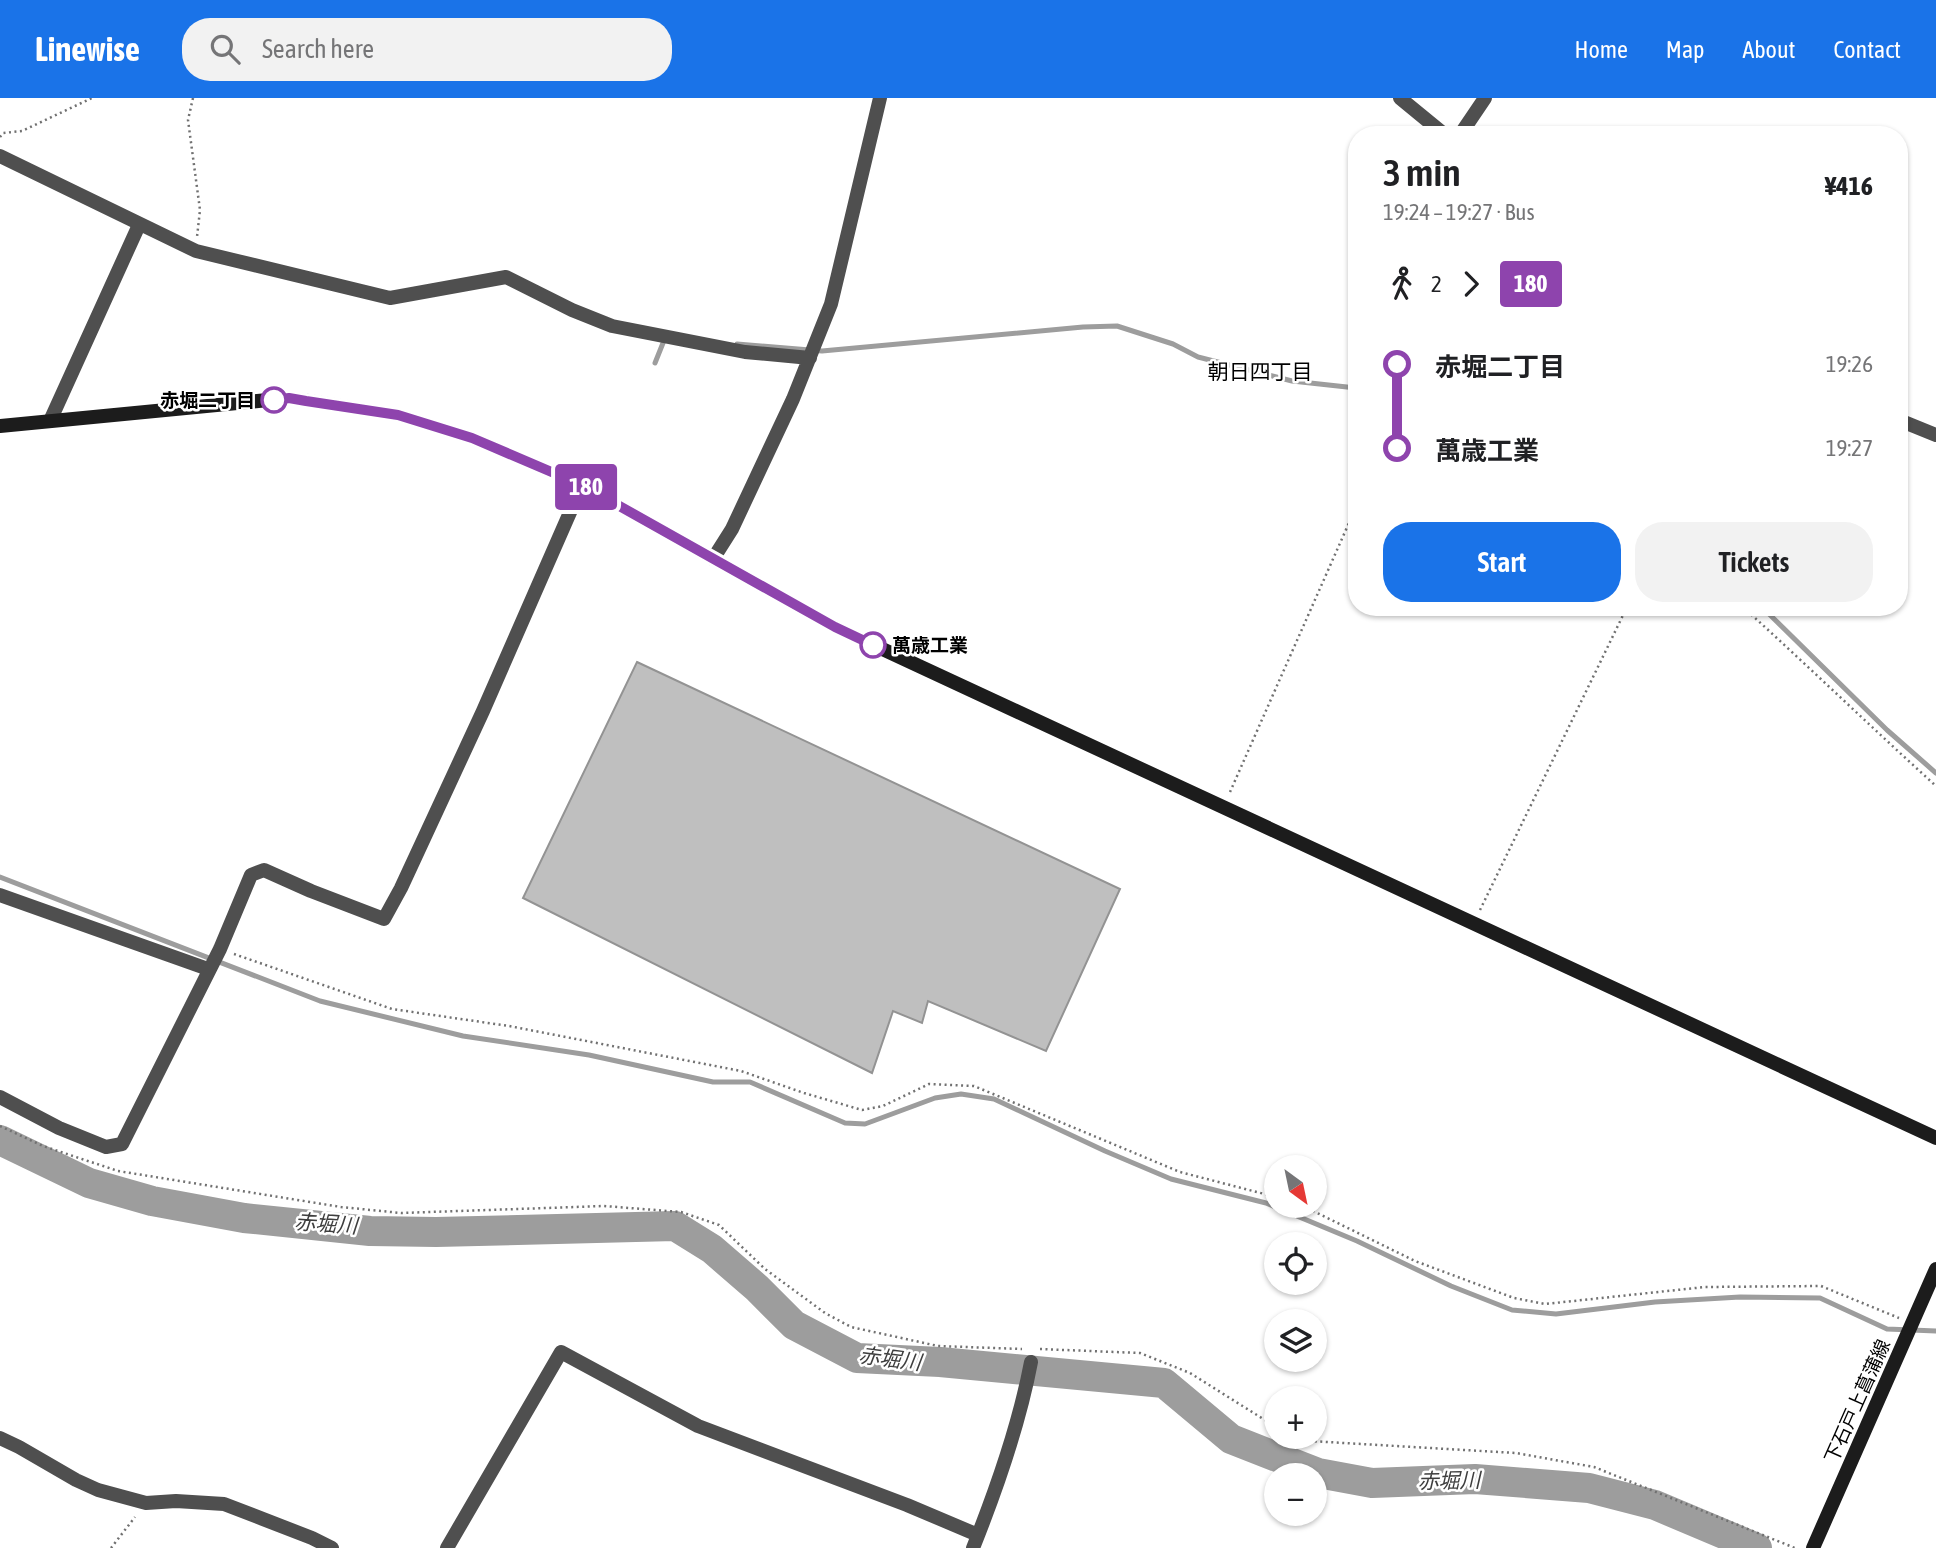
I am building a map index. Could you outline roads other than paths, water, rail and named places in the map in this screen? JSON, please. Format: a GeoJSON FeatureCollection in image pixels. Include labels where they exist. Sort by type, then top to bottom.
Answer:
{"type":"FeatureCollection","features":[{"type":"Feature","properties":{"kind":"street"},"geometry":{"type":"LineString","coordinates":[[713,559],[732,528],[810,358],[831,304],[880,98]]}},
{"type":"Feature","properties":{"kind":"street"},"geometry":{"type":"LineString","coordinates":[[1400,98],[1434,126]]}},
{"type":"Feature","properties":{"kind":"street"},"geometry":{"type":"LineString","coordinates":[[1466,126],[1485,98]]}},
{"type":"Feature","properties":{"kind":"street"},"geometry":{"type":"LineString","coordinates":[[0,156],[196,251],[390,298],[506,277],[572,310],[612,326],[745,352],[810,358]]}},
{"type":"Feature","properties":{"kind":"street"},"geometry":{"type":"LineString","coordinates":[[50,421],[139,225]]}},
{"type":"Feature","properties":{"kind":"street"},"geometry":{"type":"LineString","coordinates":[[0,426],[289,398],[398,415],[472,438],[582,485],[835,627],[1936,1138]]}},
{"type":"Feature","properties":{"kind":"street"},"geometry":{"type":"LineString","coordinates":[[1908,423],[1936,435]]}},
{"type":"Feature","properties":{"kind":"street"},"geometry":{"type":"LineString","coordinates":[[0,1097],[59,1128],[106,1147],[122,1144],[220,949],[251,875],[264,870],[384,919],[483,711],[582,485]]}},
{"type":"Feature","properties":{"kind":"street"},"geometry":{"type":"LineString","coordinates":[[0,894],[208,969]]}},
{"type":"Feature","properties":{"kind":"street","name":"下石戸上菖蒲線"},"geometry":{"type":"LineString","coordinates":[[1813,1548],[1936,1269]]}},
{"type":"Feature","properties":{"kind":"street"},"geometry":{"type":"LineString","coordinates":[[447,1548],[561,1352],[698,1426],[907,1505],[975,1541],[1001,1475],[1026,1391],[1031,1362]]}},
{"type":"Feature","properties":{"kind":"street"},"geometry":{"type":"LineString","coordinates":[[0,1438],[97,1490],[146,1503],[176,1501],[224,1504],[332,1548]]}},
{"type":"Feature","properties":{"kind":"waterway"},"geometry":{"type":"LineString","coordinates":[[737,344],[822,351],[1117,326],[1173,344],[1198,357],[1292,381],[1348,387]]}},
{"type":"Feature","properties":{"kind":"waterway"},"geometry":{"type":"LineString","coordinates":[[655,363],[665,338]]}},
{"type":"Feature","properties":{"kind":"waterway"},"geometry":{"type":"LineString","coordinates":[[1771,616],[1887,730],[1936,773]]}},
{"type":"Feature","properties":{"kind":"waterway"},"geometry":{"type":"LineString","coordinates":[[0,877],[320,1001],[463,1036],[589,1055],[713,1082],[750,1082],[845,1123],[865,1124],[935,1098],[961,1094],[994,1099],[1171,1179],[1266,1203],[1357,1241],[1451,1286],[1512,1310],[1556,1314],[1655,1302],[1740,1297],[1820,1298],[1887,1329],[1936,1331]]}},
{"type":"Feature","properties":{"kind":"waterway","name":"赤堀川"},"geometry":{"type":"LineString","coordinates":[[0,1140],[89,1183],[152,1201],[244,1218],[370,1231],[675,1226],[712,1249],[794,1325],[857,1358],[940,1362],[1164,1383],[1231,1439],[1318,1473],[1372,1483],[1475,1479],[1589,1488],[1655,1505],[1757,1548]]}},
{"type":"Feature","properties":{"kind":"place","name":"赤堀二丁目"},"geometry":{"type":"Point","coordinates":[274,400]}},
{"type":"Feature","properties":{"kind":"place","name":"萬歳工業"},"geometry":{"type":"Point","coordinates":[873,645]}},
{"type":"Feature","properties":{"kind":"district","name":"朝日四丁目"},"geometry":{"type":"Point","coordinates":[1260,372]}}]}
